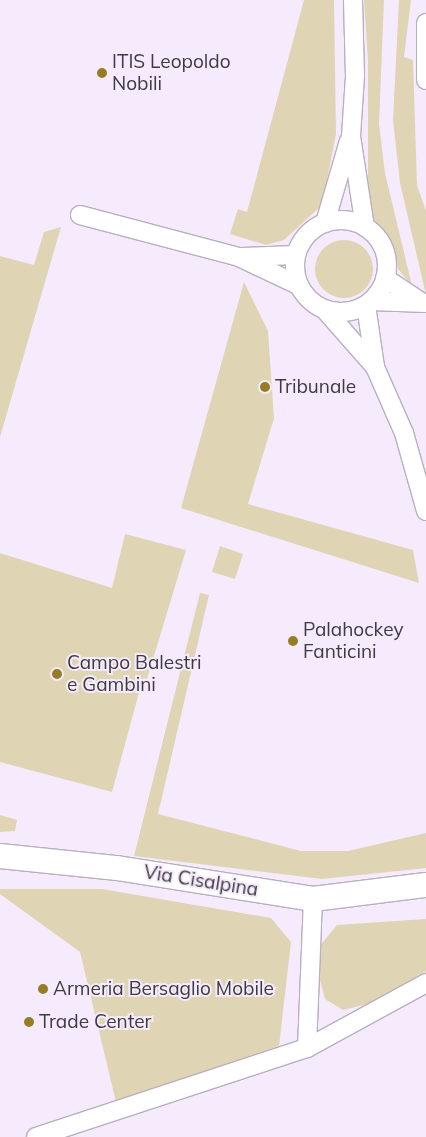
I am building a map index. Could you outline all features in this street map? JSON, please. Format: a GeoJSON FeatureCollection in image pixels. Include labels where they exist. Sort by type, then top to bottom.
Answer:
{"type":"FeatureCollection","features":[{"type":"Feature","properties":{"kind":"main road","name":"Via Cisalpina"},"geometry":{"type":"LineString","coordinates":[[0,856],[117,868],[313,899],[402,890],[426,885]]}},
{"type":"Feature","properties":{"kind":"main road","name":"Via Cisalpina"},"geometry":{"type":"LineString","coordinates":[[402,890],[426,892]]}},
{"type":"Feature","properties":{"kind":"street"},"geometry":{"type":"LineString","coordinates":[[353,0],[354,76],[351,136],[365,227]]}},
{"type":"Feature","properties":{"kind":"street"},"geometry":{"type":"LineString","coordinates":[[426,23],[426,80]]}},
{"type":"Feature","properties":{"kind":"street"},"geometry":{"type":"LineString","coordinates":[[325,223],[351,136]]}},
{"type":"Feature","properties":{"kind":"street"},"geometry":{"type":"LineString","coordinates":[[80,215],[239,257],[298,285],[310,301],[325,310],[375,367]]}},
{"type":"Feature","properties":{"kind":"street"},"geometry":{"type":"LineString","coordinates":[[298,285],[296,255],[305,237],[325,223],[349,221],[365,227],[378,239],[384,250],[385,278],[368,303],[375,367],[404,433],[426,511]]}},
{"type":"Feature","properties":{"kind":"street"},"geometry":{"type":"LineString","coordinates":[[239,257],[296,255]]}},
{"type":"Feature","properties":{"kind":"street"},"geometry":{"type":"LineString","coordinates":[[385,278],[424,302]]}},
{"type":"Feature","properties":{"kind":"street"},"geometry":{"type":"LineString","coordinates":[[325,310],[349,312],[368,303],[424,302]]}},
{"type":"Feature","properties":{"kind":"street"},"geometry":{"type":"LineString","coordinates":[[307,1048],[313,899]]}},
{"type":"Feature","properties":{"kind":"street"},"geometry":{"type":"LineString","coordinates":[[36,1137],[307,1048],[426,983]]}},
{"type":"Feature","properties":{"kind":"shaded area"},"geometry":{"type":"Polygon","coordinates":[[[304,0],[334,0],[336,134],[322,205],[284,240],[266,245],[230,234],[238,209],[247,212],[304,0]]]}},
{"type":"Feature","properties":{"kind":"shaded area"},"geometry":{"type":"Polygon","coordinates":[[[364,0],[384,0],[379,124],[385,173],[412,286],[398,269],[391,245],[373,222],[368,201],[368,60],[364,0]]]}},
{"type":"Feature","properties":{"kind":"shaded area"},"geometry":{"type":"Polygon","coordinates":[[[399,0],[411,0],[404,57],[413,60],[417,185],[426,211],[426,295],[400,183],[393,120],[399,0]]]}},
{"type":"Feature","properties":{"kind":"shaded area"},"geometry":{"type":"Polygon","coordinates":[[[61,227],[0,437],[0,256],[34,265],[44,232],[61,227]]]}},
{"type":"Feature","properties":{"kind":"shaded area"},"geometry":{"type":"Polygon","coordinates":[[[338,240],[350,240],[365,248],[373,263],[373,275],[365,290],[350,298],[338,298],[323,290],[315,275],[315,263],[323,248],[338,240]]]}},
{"type":"Feature","properties":{"kind":"shaded area"},"geometry":{"type":"Polygon","coordinates":[[[244,282],[268,331],[274,418],[248,504],[413,550],[419,583],[181,508],[244,282]]]}},
{"type":"Feature","properties":{"kind":"shaded area","name":"Campo Balestri e Gambini"},"geometry":{"type":"Polygon","coordinates":[[[125,534],[186,550],[147,679],[143,678],[112,792],[0,762],[0,553],[112,588],[125,534]]]}},
{"type":"Feature","properties":{"kind":"shaded area"},"geometry":{"type":"Polygon","coordinates":[[[220,546],[243,554],[235,579],[212,572],[220,546]]]}},
{"type":"Feature","properties":{"kind":"shaded area"},"geometry":{"type":"Polygon","coordinates":[[[200,593],[209,595],[158,814],[301,851],[348,851],[426,833],[426,868],[322,879],[134,856],[200,593]]]}},
{"type":"Feature","properties":{"kind":"shaded area"},"geometry":{"type":"Polygon","coordinates":[[[0,815],[17,820],[15,831],[0,832],[0,815]]]}},
{"type":"Feature","properties":{"kind":"shaded area"},"geometry":{"type":"Polygon","coordinates":[[[0,889],[102,889],[271,918],[291,942],[279,1046],[116,1102],[80,952],[0,894],[0,889]]]}},
{"type":"Feature","properties":{"kind":"shaded area"},"geometry":{"type":"Polygon","coordinates":[[[426,919],[426,971],[372,1003],[343,1010],[325,999],[318,972],[319,947],[337,925],[426,919]]]}},
{"type":"Feature","properties":{"kind":"place","name":"ITIS Leopoldo Nobili"},"geometry":{"type":"Point","coordinates":[102,73]}},
{"type":"Feature","properties":{"kind":"place","name":"Tribunale"},"geometry":{"type":"Point","coordinates":[265,387]}},
{"type":"Feature","properties":{"kind":"place","name":"Palahockey Fanticini"},"geometry":{"type":"Point","coordinates":[293,641]}},
{"type":"Feature","properties":{"kind":"place","name":"Campo Balestri e Gambini"},"geometry":{"type":"Point","coordinates":[57,674]}},
{"type":"Feature","properties":{"kind":"place","name":"Armeria Bersaglio Mobile"},"geometry":{"type":"Point","coordinates":[43,989]}},
{"type":"Feature","properties":{"kind":"place","name":"Trade Center"},"geometry":{"type":"Point","coordinates":[29,1022]}}]}
